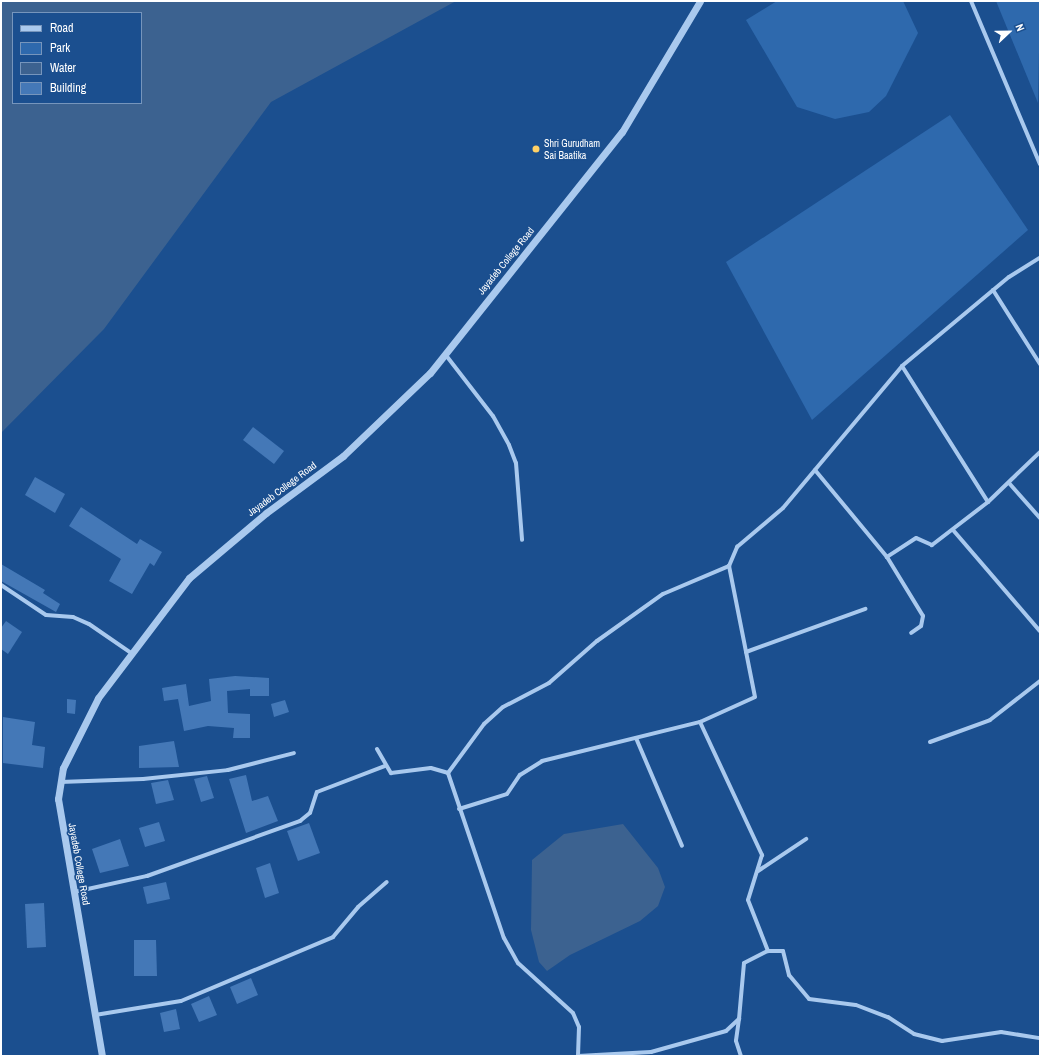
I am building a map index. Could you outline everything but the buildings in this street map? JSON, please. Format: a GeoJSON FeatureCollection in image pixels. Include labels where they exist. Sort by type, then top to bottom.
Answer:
{"type":"FeatureCollection","features":[{"type":"Feature","properties":{"kind":"street","name":"Jayadeb College Road"},"geometry":{"type":"LineString","coordinates":[[102,1056],[74,892],[64,850],[58,799],[60,782],[82,727],[131,653],[189,578],[266,513],[343,456],[430,373],[622,132],[700,1]]}},
{"type":"Feature","properties":{"kind":"street"},"geometry":{"type":"LineString","coordinates":[[971,1],[1040,164]]}},
{"type":"Feature","properties":{"kind":"street"},"geometry":{"type":"LineString","coordinates":[[459,809],[507,794],[531,765],[700,722],[756,697],[729,566],[737,547],[783,508],[902,366],[992,290],[1040,258]]}},
{"type":"Feature","properties":{"kind":"street"},"geometry":{"type":"LineString","coordinates":[[992,290],[1040,364]]}},
{"type":"Feature","properties":{"kind":"street"},"geometry":{"type":"LineString","coordinates":[[444,354],[493,416],[509,445],[516,463],[522,540]]}},
{"type":"Feature","properties":{"kind":"street"},"geometry":{"type":"LineString","coordinates":[[902,366],[988,502]]}},
{"type":"Feature","properties":{"kind":"street"},"geometry":{"type":"LineString","coordinates":[[887,557],[916,538],[932,545],[988,502],[1040,452]]}},
{"type":"Feature","properties":{"kind":"street"},"geometry":{"type":"LineString","coordinates":[[815,470],[887,557],[923,616],[921,626],[911,633]]}},
{"type":"Feature","properties":{"kind":"street"},"geometry":{"type":"LineString","coordinates":[[1009,483],[1040,518]]}},
{"type":"Feature","properties":{"kind":"street"},"geometry":{"type":"LineString","coordinates":[[953,530],[1040,631]]}},
{"type":"Feature","properties":{"kind":"street"},"geometry":{"type":"LineString","coordinates":[[448,773],[484,724],[503,707],[549,683],[597,641],[663,594],[729,566]]}},
{"type":"Feature","properties":{"kind":"street"},"geometry":{"type":"LineString","coordinates":[[1,585],[46,615],[73,617],[89,624],[131,653]]}},
{"type":"Feature","properties":{"kind":"street"},"geometry":{"type":"LineString","coordinates":[[746,652],[865,609]]}},
{"type":"Feature","properties":{"kind":"street"},"geometry":{"type":"LineString","coordinates":[[930,742],[990,720],[1040,681]]}},
{"type":"Feature","properties":{"kind":"street"},"geometry":{"type":"LineString","coordinates":[[700,722],[762,855],[748,900],[768,951]]}},
{"type":"Feature","properties":{"kind":"street"},"geometry":{"type":"LineString","coordinates":[[636,738],[682,846]]}},
{"type":"Feature","properties":{"kind":"street"},"geometry":{"type":"LineString","coordinates":[[377,749],[385,766],[397,774],[431,768],[448,773]]}},
{"type":"Feature","properties":{"kind":"street"},"geometry":{"type":"LineString","coordinates":[[60,782],[143,779],[228,770],[294,753]]}},
{"type":"Feature","properties":{"kind":"street"},"geometry":{"type":"LineString","coordinates":[[74,892],[147,876],[300,821],[310,813],[317,792],[385,766]]}},
{"type":"Feature","properties":{"kind":"street"},"geometry":{"type":"LineString","coordinates":[[448,773],[504,938],[522,968],[573,1013],[579,1027],[578,1056],[651,1052],[726,1031],[739,1019]]}},
{"type":"Feature","properties":{"kind":"street"},"geometry":{"type":"LineString","coordinates":[[757,871],[806,839]]}},
{"type":"Feature","properties":{"kind":"street"},"geometry":{"type":"LineString","coordinates":[[95,1015],[181,1001],[333,937],[358,907],[387,882]]}},
{"type":"Feature","properties":{"kind":"street"},"geometry":{"type":"LineString","coordinates":[[741,1056],[736,1041],[744,964],[768,951],[783,951],[789,975],[809,999],[856,1005],[888,1017],[914,1034],[942,1041],[1002,1032],[1040,1038]]}},
{"type":"Feature","properties":{"kind":"green space"},"geometry":{"type":"Polygon","coordinates":[[[777,1],[903,1],[918,33],[886,96],[869,112],[835,119],[797,107],[746,20],[777,1]]]}},
{"type":"Feature","properties":{"kind":"green space"},"geometry":{"type":"Polygon","coordinates":[[[996,1],[1040,1],[1038,103],[996,1]]]}},
{"type":"Feature","properties":{"kind":"green space"},"geometry":{"type":"Polygon","coordinates":[[[950,115],[1028,230],[812,420],[726,262],[950,115]]]}},
{"type":"Feature","properties":{"kind":"water"},"geometry":{"type":"Polygon","coordinates":[[[1,1],[456,1],[271,102],[104,329],[1,433],[1,1]]]}},
{"type":"Feature","properties":{"kind":"water"},"geometry":{"type":"Polygon","coordinates":[[[623,824],[658,868],[665,887],[658,906],[640,921],[570,955],[547,971],[539,962],[531,930],[532,860],[564,834],[623,824]]]}},
{"type":"Feature","properties":{"kind":"place","name":"Shri Gurudham Sai Baatika"},"geometry":{"type":"Point","coordinates":[536,149]}}]}
